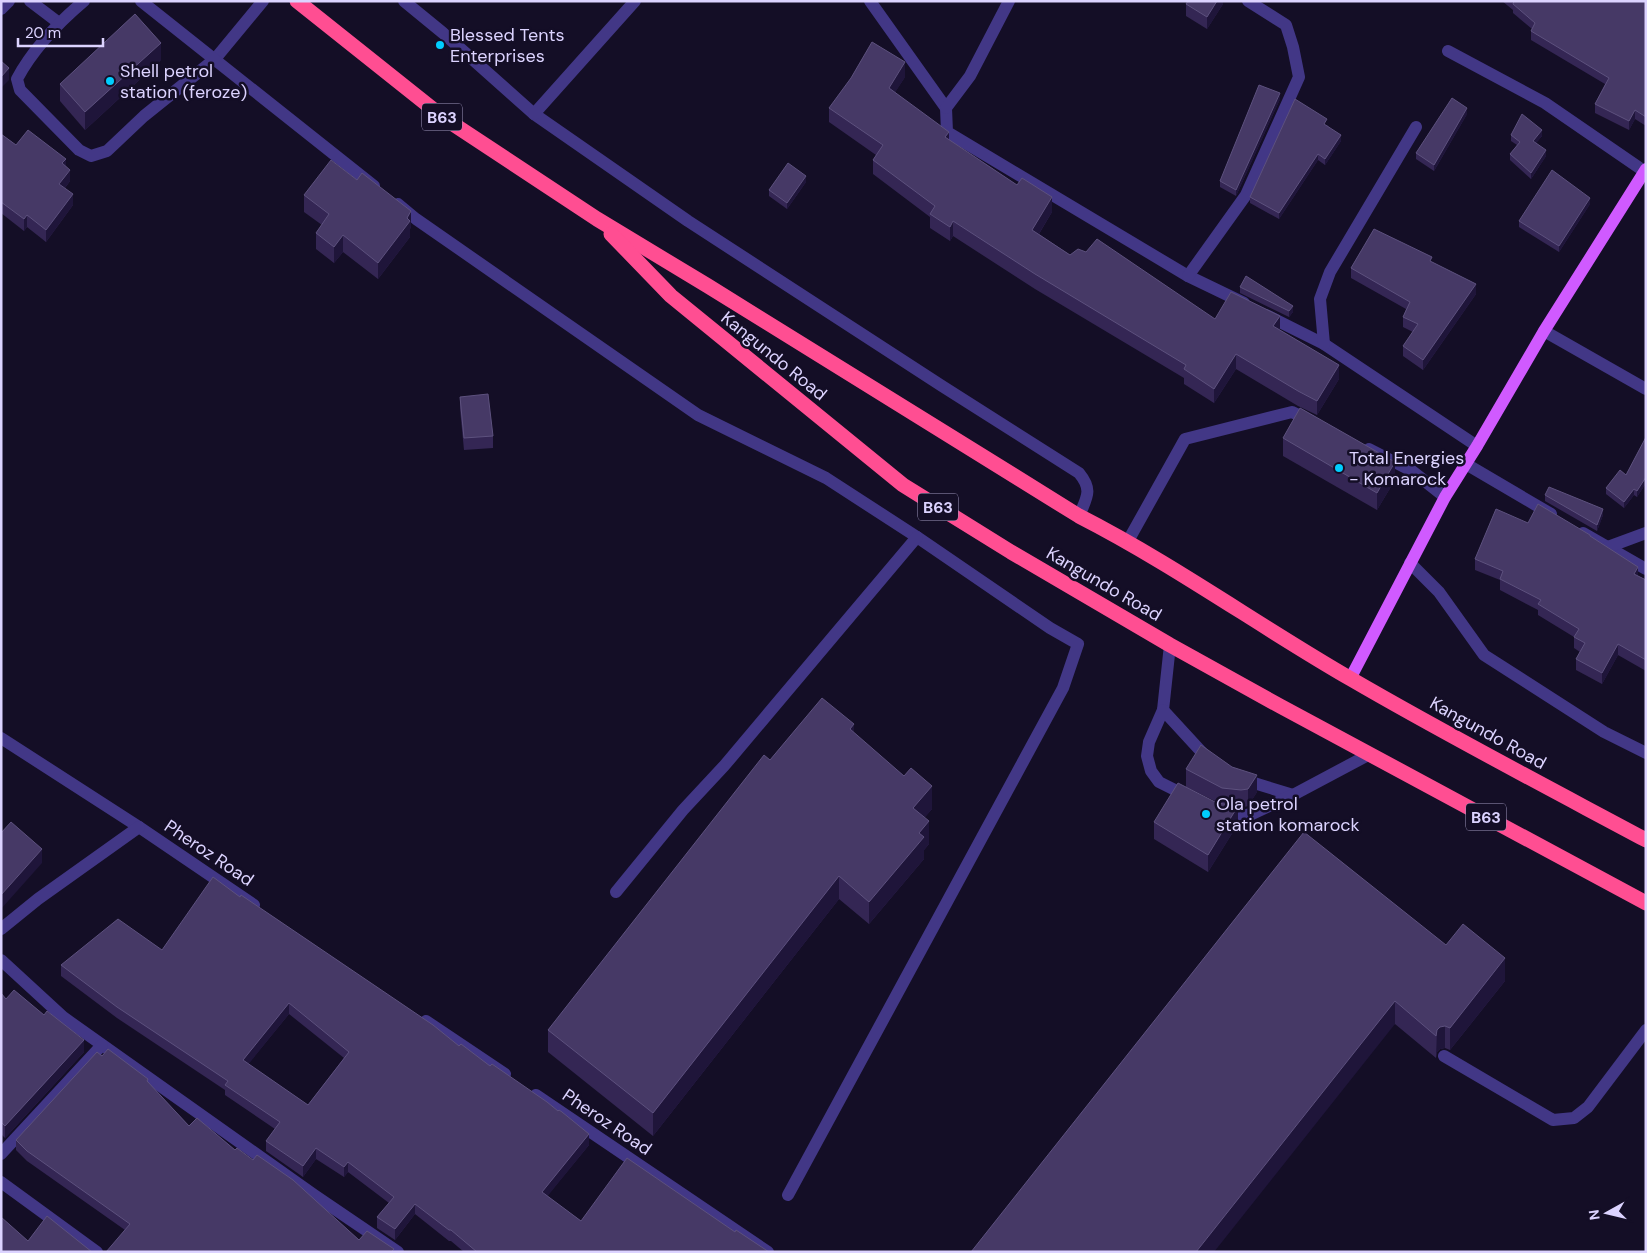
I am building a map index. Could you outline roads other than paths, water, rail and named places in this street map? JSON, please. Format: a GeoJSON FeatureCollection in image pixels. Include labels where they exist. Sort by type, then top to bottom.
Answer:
{"type":"FeatureCollection","features":[{"type":"Feature","properties":{"kind":"highway","name":"Kangundo Road"},"geometry":{"type":"LineString","coordinates":[[306,4],[444,118],[597,220],[717,291],[1079,516],[1128,541],[1350,679],[1549,789],[1646,840]]}},
{"type":"Feature","properties":{"kind":"highway","name":"Kangundo Road"},"geometry":{"type":"LineString","coordinates":[[597,220],[671,296],[903,485],[1011,552],[1170,645],[1646,903]]}},
{"type":"Feature","properties":{"kind":"main road"},"geometry":{"type":"LineString","coordinates":[[1350,679],[1445,497],[1544,331],[1645,170]]}},
{"type":"Feature","properties":{"kind":"street"},"geometry":{"type":"LineString","coordinates":[[1,9],[9,1]]}},
{"type":"Feature","properties":{"kind":"street"},"geometry":{"type":"LineString","coordinates":[[30,1],[58,23]]}},
{"type":"Feature","properties":{"kind":"street"},"geometry":{"type":"LineString","coordinates":[[84,1],[58,23],[23,68],[17,79],[20,90],[79,150],[91,156],[107,151],[144,116],[216,60],[263,1]]}},
{"type":"Feature","properties":{"kind":"street"},"geometry":{"type":"LineString","coordinates":[[141,1],[416,219],[698,415],[826,478],[917,536],[1050,628],[1078,644],[1063,688],[788,1196]]}},
{"type":"Feature","properties":{"kind":"street"},"geometry":{"type":"LineString","coordinates":[[404,1],[534,114],[696,226],[942,386],[1079,472],[1086,482],[1088,492],[1079,516]]}},
{"type":"Feature","properties":{"kind":"street"},"geometry":{"type":"LineString","coordinates":[[534,114],[635,1]]}},
{"type":"Feature","properties":{"kind":"street"},"geometry":{"type":"LineString","coordinates":[[870,1],[946,108],[947,132],[1188,276],[1324,344],[1477,446]]}},
{"type":"Feature","properties":{"kind":"street"},"geometry":{"type":"LineString","coordinates":[[946,108],[970,76],[1009,1]]}},
{"type":"Feature","properties":{"kind":"street"},"geometry":{"type":"LineString","coordinates":[[1188,276],[1246,195],[1298,77],[1293,47],[1286,26],[1248,1]]}},
{"type":"Feature","properties":{"kind":"street"},"geometry":{"type":"LineString","coordinates":[[1448,52],[1545,104],[1645,170]]}},
{"type":"Feature","properties":{"kind":"street"},"geometry":{"type":"LineString","coordinates":[[1324,344],[1320,299],[1330,272],[1416,127]]}},
{"type":"Feature","properties":{"kind":"street"},"geometry":{"type":"LineString","coordinates":[[1544,331],[1646,389]]}},
{"type":"Feature","properties":{"kind":"street"},"geometry":{"type":"LineString","coordinates":[[1128,541],[1185,439],[1292,412],[1325,427]]}},
{"type":"Feature","properties":{"kind":"street"},"geometry":{"type":"LineString","coordinates":[[1357,443],[1412,471],[1445,497]]}},
{"type":"Feature","properties":{"kind":"street"},"geometry":{"type":"LineString","coordinates":[[1466,464],[1558,518]]}},
{"type":"Feature","properties":{"kind":"street"},"geometry":{"type":"LineString","coordinates":[[1574,528],[1646,569]]}},
{"type":"Feature","properties":{"kind":"street"},"geometry":{"type":"LineString","coordinates":[[1608,547],[1646,533]]}},
{"type":"Feature","properties":{"kind":"street"},"geometry":{"type":"LineString","coordinates":[[616,892],[683,810],[724,766],[917,536]]}},
{"type":"Feature","properties":{"kind":"street"},"geometry":{"type":"LineString","coordinates":[[1410,563],[1439,592],[1484,655],[1604,732],[1646,753]]}},
{"type":"Feature","properties":{"kind":"street"},"geometry":{"type":"LineString","coordinates":[[1170,645],[1163,710],[1149,742],[1148,764],[1159,782],[1194,800]]}},
{"type":"Feature","properties":{"kind":"street"},"geometry":{"type":"LineString","coordinates":[[1163,710],[1209,760],[1236,777],[1293,795]]}},
{"type":"Feature","properties":{"kind":"street","name":"Pheroz Road"},"geometry":{"type":"LineString","coordinates":[[1,738],[139,827],[263,911]]}},
{"type":"Feature","properties":{"kind":"street"},"geometry":{"type":"LineString","coordinates":[[1212,809],[1220,813],[1241,816],[1252,814],[1293,795],[1370,754]]}},
{"type":"Feature","properties":{"kind":"street"},"geometry":{"type":"LineString","coordinates":[[1,929],[38,898],[139,827]]}},
{"type":"Feature","properties":{"kind":"street"},"geometry":{"type":"LineString","coordinates":[[1,960],[63,1017],[314,1195],[398,1252]]}},
{"type":"Feature","properties":{"kind":"street"},"geometry":{"type":"LineString","coordinates":[[412,1012],[512,1079]]}},
{"type":"Feature","properties":{"kind":"street"},"geometry":{"type":"LineString","coordinates":[[1444,1056],[1553,1120],[1574,1118],[1588,1107],[1646,1030]]}},
{"type":"Feature","properties":{"kind":"street"},"geometry":{"type":"LineString","coordinates":[[1,1154],[102,1045]]}},
{"type":"Feature","properties":{"kind":"street","name":"Pheroz Road"},"geometry":{"type":"LineString","coordinates":[[528,1090],[768,1252]]}},
{"type":"Feature","properties":{"kind":"street"},"geometry":{"type":"LineString","coordinates":[[1,1182],[91,1250]]}},
{"type":"Feature","properties":{"kind":"place","name":"Blessed Tents Enterprises"},"geometry":{"type":"Point","coordinates":[440,45]}},
{"type":"Feature","properties":{"kind":"place","name":"Shell petrol station (feroze)"},"geometry":{"type":"Point","coordinates":[110,81]}},
{"type":"Feature","properties":{"kind":"place","name":"Total Energies - Komarock"},"geometry":{"type":"Point","coordinates":[1339,468]}},
{"type":"Feature","properties":{"kind":"place","name":"Ola petrol station komarock"},"geometry":{"type":"Point","coordinates":[1206,814]}}]}
